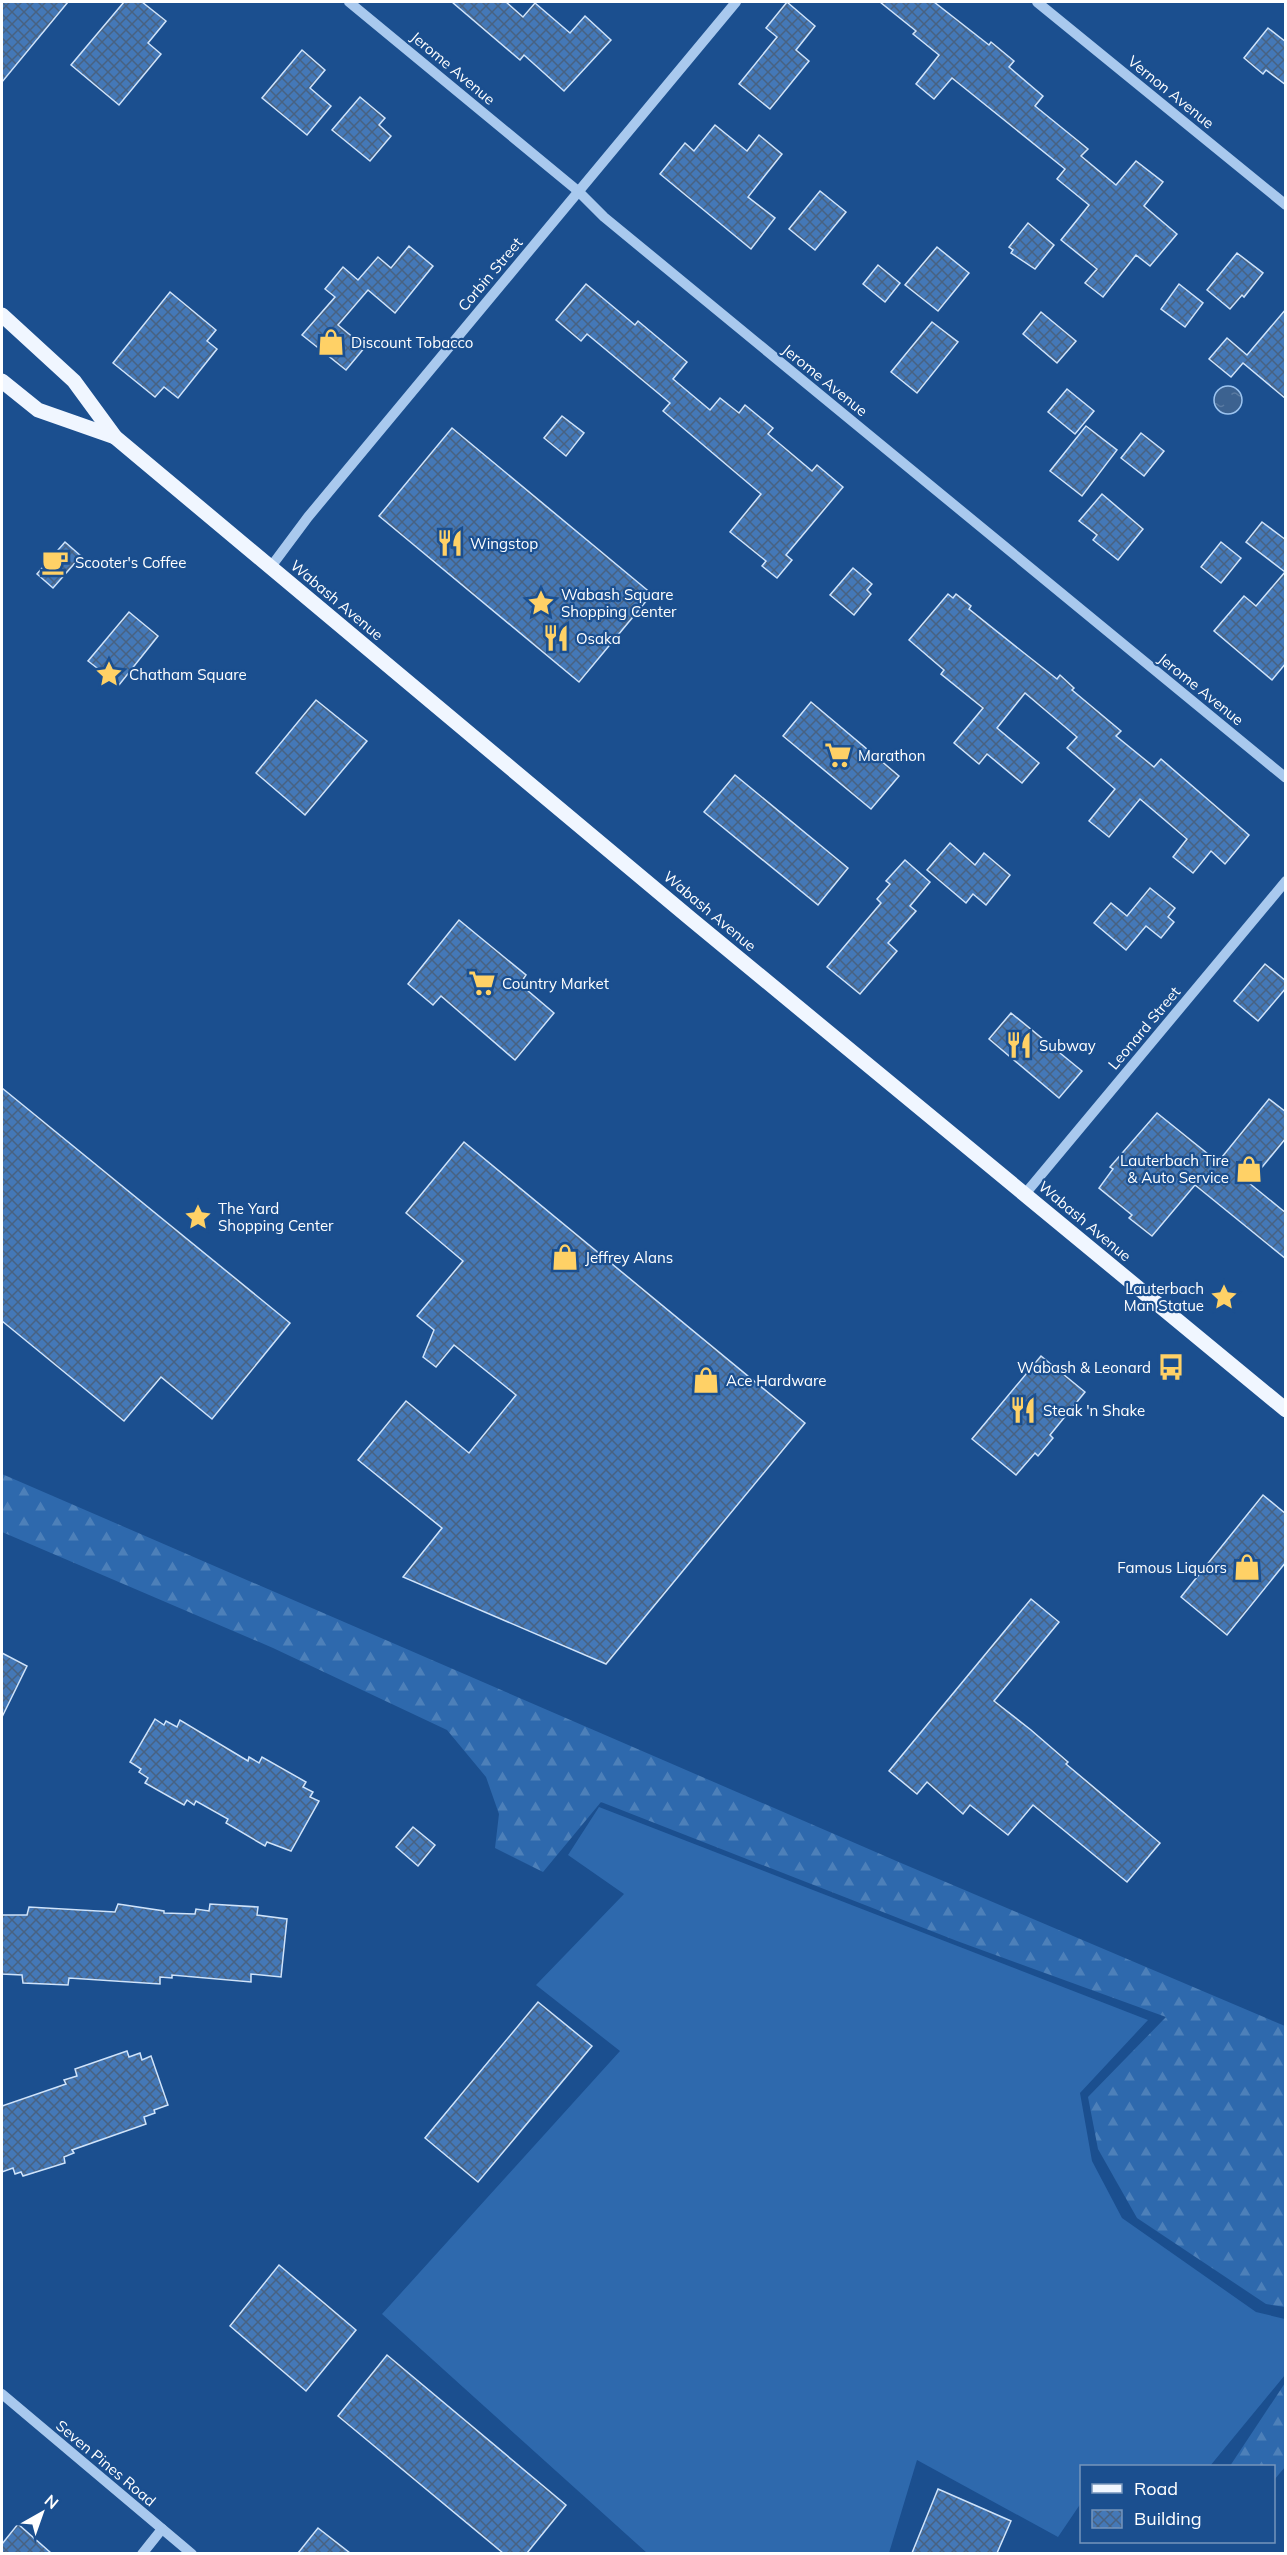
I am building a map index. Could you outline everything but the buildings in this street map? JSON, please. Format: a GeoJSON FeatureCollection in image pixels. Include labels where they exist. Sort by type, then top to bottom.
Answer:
{"type":"FeatureCollection","features":[{"type":"Feature","properties":{"kind":"main road","name":"Wabash Avenue"},"geometry":{"type":"LineString","coordinates":[[2,315],[74,381],[115,437],[1286,1410]]}},
{"type":"Feature","properties":{"kind":"main road","name":"Wabash Avenue"},"geometry":{"type":"LineString","coordinates":[[2,381],[38,410],[115,437]]}},
{"type":"Feature","properties":{"kind":"street","name":"Jerome Avenue"},"geometry":{"type":"LineString","coordinates":[[349,2],[578,191],[614,225],[1286,778]]}},
{"type":"Feature","properties":{"kind":"street","name":"Corbin Street"},"geometry":{"type":"LineString","coordinates":[[270,568],[308,517],[736,2]]}},
{"type":"Feature","properties":{"kind":"street","name":"Vernon Avenue"},"geometry":{"type":"LineString","coordinates":[[1037,2],[1286,205]]}},
{"type":"Feature","properties":{"kind":"street","name":"Leonard Street"},"geometry":{"type":"LineString","coordinates":[[1025,1194],[1286,881]]}},
{"type":"Feature","properties":{"kind":"street","name":"Seven Pines Road"},"geometry":{"type":"LineString","coordinates":[[2,2394],[192,2553]]}},
{"type":"Feature","properties":{"kind":"street"},"geometry":{"type":"LineString","coordinates":[[142,2553],[162,2529]]}},
{"type":"Feature","properties":{"kind":"green space"},"geometry":{"type":"Polygon","coordinates":[[[2,1474],[901,1863],[1285,2026],[1285,2307],[1266,2304],[1137,2218],[1098,2149],[1088,2097],[1166,2017],[957,1941],[601,1802],[543,1872],[495,1848],[499,1814],[486,1777],[447,1730],[273,1648],[2,1532],[2,1474]]]}},
{"type":"Feature","properties":{"kind":"green space"},"geometry":{"type":"Polygon","coordinates":[[[599,1807],[1148,2020],[1080,2093],[1092,2161],[1122,2218],[1256,2312],[1285,2319],[1285,2375],[1211,2465],[1080,2465],[1080,2504],[1058,2537],[917,2460],[889,2553],[647,2553],[382,2314],[620,2051],[536,1985],[624,1894],[568,1855],[599,1807]]]}},
{"type":"Feature","properties":{"kind":"green space"},"geometry":{"type":"Polygon","coordinates":[[[1285,2383],[1285,2467],[1275,2479],[1275,2465],[1231,2465],[1285,2383]]]}},
{"type":"Feature","properties":{"kind":"water"},"geometry":{"type":"Polygon","coordinates":[[[1228,386],[1238,390],[1242,400],[1238,410],[1228,414],[1218,410],[1214,400],[1218,390],[1228,386]]]}},
{"type":"Feature","properties":{"kind":"place","name":"Discount Tobacco"},"geometry":{"type":"Point","coordinates":[331,342]}},
{"type":"Feature","properties":{"kind":"place","name":"Wingstop"},"geometry":{"type":"Point","coordinates":[450,543]}},
{"type":"Feature","properties":{"kind":"place","name":"Scooter's Coffee"},"geometry":{"type":"Point","coordinates":[55,562]}},
{"type":"Feature","properties":{"kind":"place","name":"Wabash Square Shopping Center"},"geometry":{"type":"Point","coordinates":[541,603]}},
{"type":"Feature","properties":{"kind":"place","name":"Osaka"},"geometry":{"type":"Point","coordinates":[556,638]}},
{"type":"Feature","properties":{"kind":"place","name":"Chatham Square"},"geometry":{"type":"Point","coordinates":[109,674]}},
{"type":"Feature","properties":{"kind":"place","name":"Marathon"},"geometry":{"type":"Point","coordinates":[838,755]}},
{"type":"Feature","properties":{"kind":"place","name":"Country Market"},"geometry":{"type":"Point","coordinates":[482,983]}},
{"type":"Feature","properties":{"kind":"place","name":"Subway"},"geometry":{"type":"Point","coordinates":[1019,1045]}},
{"type":"Feature","properties":{"kind":"place","name":"Lauterbach Tire & Auto Service"},"geometry":{"type":"Point","coordinates":[1249,1169]}},
{"type":"Feature","properties":{"kind":"place","name":"The Yard Shopping Center"},"geometry":{"type":"Point","coordinates":[198,1217]}},
{"type":"Feature","properties":{"kind":"place","name":"Jeffrey Alans"},"geometry":{"type":"Point","coordinates":[565,1257]}},
{"type":"Feature","properties":{"kind":"place","name":"Lauterbach Man Statue"},"geometry":{"type":"Point","coordinates":[1224,1297]}},
{"type":"Feature","properties":{"kind":"place","name":"Wabash & Leonard"},"geometry":{"type":"Point","coordinates":[1171,1367]}},
{"type":"Feature","properties":{"kind":"place","name":"Ace Hardware"},"geometry":{"type":"Point","coordinates":[706,1380]}},
{"type":"Feature","properties":{"kind":"place","name":"Steak 'n Shake"},"geometry":{"type":"Point","coordinates":[1023,1410]}},
{"type":"Feature","properties":{"kind":"place","name":"Famous Liquors"},"geometry":{"type":"Point","coordinates":[1247,1567]}}]}
